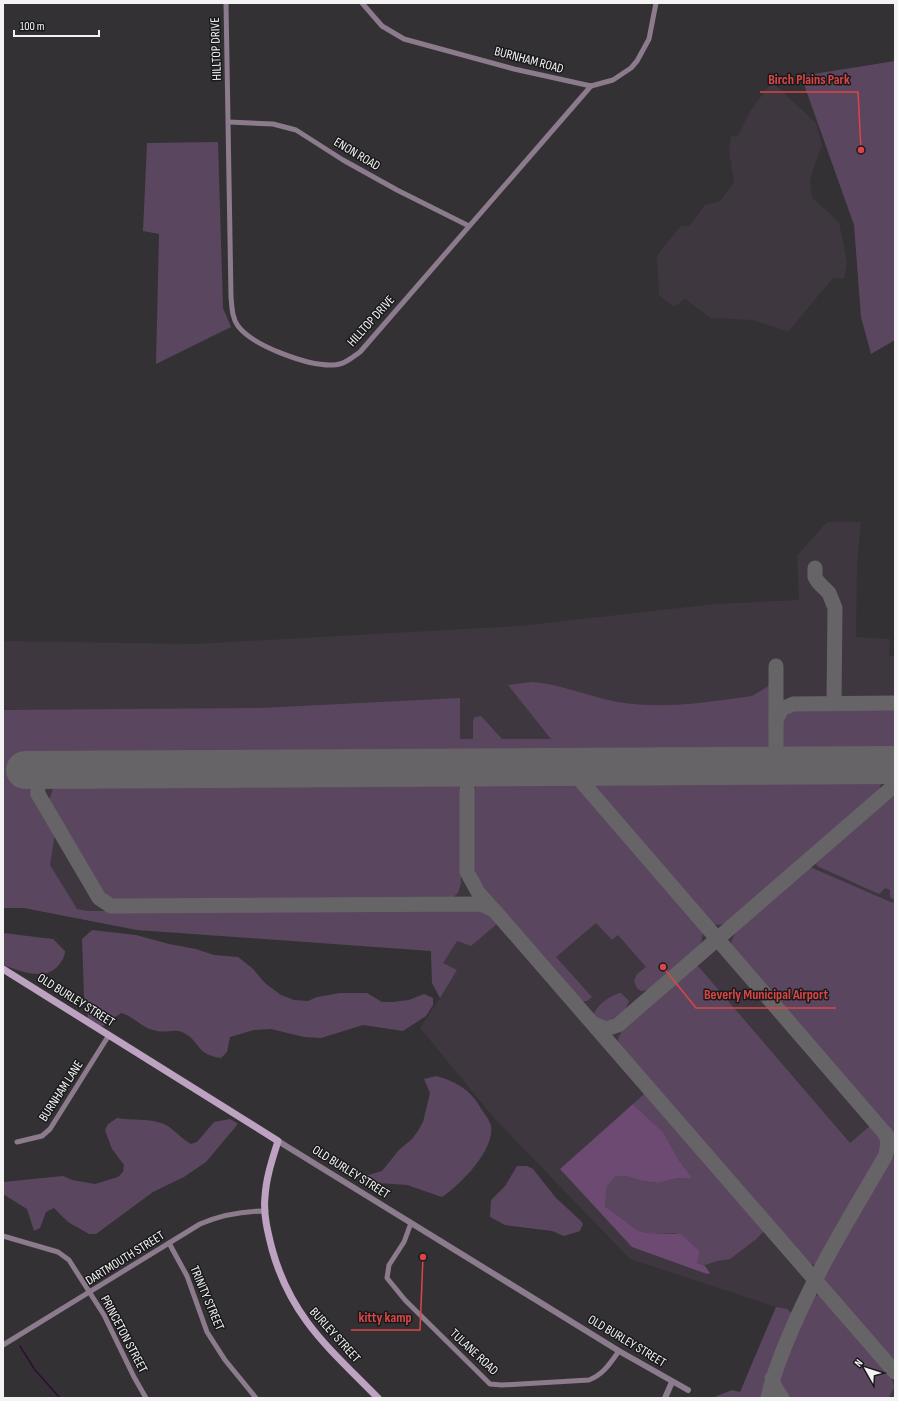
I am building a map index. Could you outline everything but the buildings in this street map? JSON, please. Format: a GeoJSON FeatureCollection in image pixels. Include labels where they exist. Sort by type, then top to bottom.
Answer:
{"type":"FeatureCollection","features":[{"type":"Feature","properties":{"kind":"main road","name":"OLD BURLEY STREET"},"geometry":{"type":"LineString","coordinates":[[3,969],[278,1141]]}},
{"type":"Feature","properties":{"kind":"main road","name":"BURLEY STREET"},"geometry":{"type":"LineString","coordinates":[[278,1141],[267,1176],[264,1199],[268,1235],[287,1291],[297,1309],[327,1346],[378,1398]]}},
{"type":"Feature","properties":{"kind":"street","name":"HILLTOP DRIVE"},"geometry":{"type":"LineString","coordinates":[[226,3],[231,297],[233,316],[237,325],[245,333],[272,348],[296,358],[317,363],[337,364],[352,358],[371,340],[591,86]]}},
{"type":"Feature","properties":{"kind":"street","name":"BURNHAM ROAD"},"geometry":{"type":"LineString","coordinates":[[362,3],[382,26],[404,39],[514,69],[591,86],[613,80],[631,68],[638,61],[649,39],[656,3]]}},
{"type":"Feature","properties":{"kind":"street","name":"ENON ROAD"},"geometry":{"type":"LineString","coordinates":[[229,122],[273,124],[296,130],[343,160],[397,190],[469,226]]}},
{"type":"Feature","properties":{"kind":"street","name":"BURNHAM LANE"},"geometry":{"type":"LineString","coordinates":[[17,1142],[42,1136],[50,1129],[109,1035]]}},
{"type":"Feature","properties":{"kind":"street","name":"OLD BURLEY STREET"},"geometry":{"type":"LineString","coordinates":[[278,1141],[618,1351],[688,1390]]}},
{"type":"Feature","properties":{"kind":"street","name":"DARTMOUTH STREET"},"geometry":{"type":"LineString","coordinates":[[3,1345],[90,1293],[200,1224],[212,1219],[248,1211],[266,1211]]}},
{"type":"Feature","properties":{"kind":"street","name":"TULANE ROAD"},"geometry":{"type":"LineString","coordinates":[[411,1223],[404,1242],[389,1265],[387,1278],[405,1300],[490,1384],[502,1385],[589,1380],[599,1376],[603,1372],[618,1351]]}},
{"type":"Feature","properties":{"kind":"street","name":"PRINCETON STREET"},"geometry":{"type":"LineString","coordinates":[[3,1236],[42,1247],[64,1256],[78,1272],[112,1331],[146,1398]]}},
{"type":"Feature","properties":{"kind":"street","name":"TRINITY STREET"},"geometry":{"type":"LineString","coordinates":[[169,1243],[187,1276],[207,1332],[225,1360],[256,1398]]}},
{"type":"Feature","properties":{"kind":"street"},"geometry":{"type":"LineString","coordinates":[[665,1398],[672,1382]]}},
{"type":"Feature","properties":{"kind":"shaded area"},"geometry":{"type":"Polygon","coordinates":[[[895,61],[895,340],[871,354],[861,317],[854,225],[801,76],[895,61]]]}},
{"type":"Feature","properties":{"kind":"shaded area"},"geometry":{"type":"Polygon","coordinates":[[[772,82],[816,123],[822,145],[810,182],[812,197],[839,222],[847,262],[844,279],[833,278],[788,332],[753,320],[711,318],[685,299],[674,307],[659,295],[657,255],[681,226],[689,226],[705,205],[720,201],[734,182],[729,150],[731,135],[737,137],[751,110],[772,82]]]}},
{"type":"Feature","properties":{"kind":"shaded area"},"geometry":{"type":"Polygon","coordinates":[[[218,142],[223,308],[231,327],[156,364],[159,234],[143,231],[147,143],[218,142]]]}},
{"type":"Feature","properties":{"kind":"shaded area"},"geometry":{"type":"Polygon","coordinates":[[[827,522],[861,522],[857,564],[856,637],[890,639],[889,656],[895,656],[895,1398],[738,1398],[776,1307],[630,1259],[495,1119],[420,1028],[440,998],[432,983],[431,951],[137,930],[24,908],[3,908],[3,641],[193,644],[519,626],[715,604],[799,600],[797,556],[827,522]]]}},
{"type":"Feature","properties":{"kind":"shaded area"},"geometry":{"type":"Polygon","coordinates":[[[532,682],[554,685],[618,702],[650,705],[698,703],[752,696],[770,685],[771,742],[767,748],[758,753],[25,758],[26,784],[55,834],[50,865],[77,909],[88,911],[481,909],[488,912],[498,923],[471,946],[457,941],[443,963],[457,970],[440,998],[432,983],[431,951],[137,930],[24,908],[3,908],[3,710],[262,708],[460,698],[460,739],[473,739],[473,720],[475,717],[481,716],[502,739],[551,739],[508,685],[532,682]]]}},
{"type":"Feature","properties":{"kind":"shaded area"},"geometry":{"type":"Polygon","coordinates":[[[895,708],[895,752],[794,753],[783,745],[783,723],[788,715],[798,709],[895,708]]]}},
{"type":"Feature","properties":{"kind":"shaded area"},"geometry":{"type":"Polygon","coordinates":[[[876,779],[881,784],[879,790],[726,923],[718,925],[707,921],[595,791],[593,786],[598,780],[876,779]]]}},
{"type":"Feature","properties":{"kind":"shaded area"},"geometry":{"type":"Polygon","coordinates":[[[568,780],[579,787],[703,932],[701,945],[648,990],[641,991],[637,988],[634,981],[637,974],[646,967],[618,935],[612,940],[596,923],[556,957],[592,997],[587,1001],[581,1001],[478,880],[473,864],[473,792],[477,784],[483,781],[568,780]]]}},
{"type":"Feature","properties":{"kind":"shaded area"},"geometry":{"type":"Polygon","coordinates":[[[451,781],[459,787],[460,794],[461,883],[458,893],[451,899],[113,901],[105,896],[49,800],[53,789],[60,784],[451,781]]]}},
{"type":"Feature","properties":{"kind":"shaded area"},"geometry":{"type":"Polygon","coordinates":[[[895,794],[895,1138],[734,952],[731,942],[737,930],[810,867],[893,903],[894,900],[890,897],[890,890],[885,888],[879,894],[817,866],[816,863],[895,794]]]}},
{"type":"Feature","properties":{"kind":"shaded area"},"geometry":{"type":"Polygon","coordinates":[[[92,930],[136,935],[169,944],[196,949],[214,955],[238,957],[252,968],[265,983],[281,995],[294,1000],[308,1001],[317,997],[340,993],[367,993],[382,1002],[392,1002],[409,1000],[424,994],[433,998],[433,1005],[426,1016],[403,1031],[363,1025],[321,1038],[304,1037],[271,1029],[254,1030],[230,1037],[227,1052],[221,1058],[207,1054],[184,1033],[178,1031],[152,1030],[121,1013],[103,1026],[90,1028],[87,1022],[88,1014],[84,996],[82,939],[92,930]]]}},
{"type":"Feature","properties":{"kind":"shaded area"},"geometry":{"type":"Polygon","coordinates":[[[3,933],[53,939],[65,951],[64,957],[59,965],[53,970],[40,974],[32,974],[3,965],[3,933]]]}},
{"type":"Feature","properties":{"kind":"shaded area"},"geometry":{"type":"Polygon","coordinates":[[[696,966],[698,966],[850,1143],[871,1125],[882,1139],[883,1147],[880,1156],[819,1261],[815,1265],[807,1262],[619,1045],[618,1039],[622,1030],[696,966]]]}},
{"type":"Feature","properties":{"kind":"shaded area"},"geometry":{"type":"Polygon","coordinates":[[[621,993],[629,1001],[625,1010],[608,1023],[597,1020],[594,1015],[597,1008],[609,998],[621,993]]]}},
{"type":"Feature","properties":{"kind":"shaded area"},"geometry":{"type":"Polygon","coordinates":[[[436,1076],[450,1081],[467,1091],[488,1118],[491,1126],[491,1135],[488,1146],[482,1156],[466,1176],[442,1197],[407,1185],[363,1182],[365,1176],[382,1171],[399,1150],[412,1139],[418,1131],[423,1122],[430,1093],[424,1079],[436,1076]]]}},
{"type":"Feature","properties":{"kind":"shaded area"},"geometry":{"type":"Polygon","coordinates":[[[645,1093],[765,1230],[755,1240],[730,1259],[717,1261],[702,1266],[697,1263],[700,1252],[675,1233],[647,1233],[637,1230],[605,1206],[607,1186],[616,1176],[626,1176],[642,1181],[659,1183],[678,1178],[691,1177],[678,1159],[664,1133],[633,1104],[645,1093]]]}},
{"type":"Feature","properties":{"kind":"shaded area"},"geometry":{"type":"Polygon","coordinates":[[[633,1104],[664,1133],[678,1159],[692,1178],[678,1178],[659,1183],[642,1181],[626,1176],[616,1176],[607,1186],[605,1206],[637,1230],[647,1233],[681,1234],[700,1252],[697,1263],[705,1266],[710,1273],[707,1274],[632,1247],[560,1169],[633,1104]]]}},
{"type":"Feature","properties":{"kind":"shaded area"},"geometry":{"type":"Polygon","coordinates":[[[117,1118],[161,1123],[169,1127],[191,1144],[197,1142],[214,1122],[230,1119],[237,1123],[237,1125],[206,1162],[184,1177],[153,1192],[96,1234],[89,1234],[68,1222],[54,1208],[46,1212],[40,1228],[34,1231],[27,1209],[3,1194],[3,1182],[63,1176],[72,1180],[95,1184],[118,1177],[123,1172],[124,1165],[112,1149],[105,1130],[108,1124],[117,1118]]]}},
{"type":"Feature","properties":{"kind":"shaded area"},"geometry":{"type":"Polygon","coordinates":[[[895,1158],[895,1359],[888,1357],[829,1289],[823,1278],[827,1266],[888,1161],[895,1158]]]}},
{"type":"Feature","properties":{"kind":"shaded area"},"geometry":{"type":"Polygon","coordinates":[[[517,1166],[527,1166],[533,1169],[556,1198],[581,1221],[583,1224],[580,1231],[564,1236],[552,1231],[505,1225],[490,1217],[491,1200],[505,1186],[517,1166]]]}},
{"type":"Feature","properties":{"kind":"shaded area"},"geometry":{"type":"Polygon","coordinates":[[[818,1295],[824,1298],[891,1375],[894,1387],[889,1398],[786,1398],[781,1391],[777,1383],[779,1371],[807,1305],[812,1297],[818,1295]]]}},
{"type":"Feature","properties":{"kind":"shaded area"},"geometry":{"type":"Polygon","coordinates":[[[776,1307],[787,1309],[792,1314],[768,1373],[763,1398],[712,1398],[732,1390],[740,1392],[776,1307]]]}},
{"type":"Feature","properties":{"kind":"waterway"},"geometry":{"type":"LineString","coordinates":[[20,1346],[35,1370],[60,1398]]}},
{"type":"Feature","properties":{"kind":"taxiway"},"geometry":{"type":"LineString","coordinates":[[815,568],[815,577],[829,593],[835,608],[834,703]]}},
{"type":"Feature","properties":{"kind":"taxiway"},"geometry":{"type":"LineString","coordinates":[[765,766],[774,759],[776,753],[776,666]]}},
{"type":"Feature","properties":{"kind":"taxiway"},"geometry":{"type":"LineString","coordinates":[[776,720],[782,709],[793,704],[895,703]]}},
{"type":"Feature","properties":{"kind":"taxiway"},"geometry":{"type":"LineString","coordinates":[[776,753],[780,761],[788,766]]}},
{"type":"Feature","properties":{"kind":"taxiway"},"geometry":{"type":"LineString","coordinates":[[882,765],[892,770],[895,776]]}},
{"type":"Feature","properties":{"kind":"taxiway"},"geometry":{"type":"LineString","coordinates":[[569,767],[895,1145]]}},
{"type":"Feature","properties":{"kind":"taxiway"},"geometry":{"type":"LineString","coordinates":[[467,768],[467,872],[478,892],[492,908]]}},
{"type":"Feature","properties":{"kind":"taxiway"},"geometry":{"type":"LineString","coordinates":[[49,771],[37,782],[38,794],[99,898],[111,906],[481,904],[494,910],[895,1372]]}},
{"type":"Feature","properties":{"kind":"taxiway"},"geometry":{"type":"LineString","coordinates":[[594,1024],[606,1029],[618,1025],[895,785]]}},
{"type":"Feature","properties":{"kind":"taxiway"},"geometry":{"type":"LineString","coordinates":[[768,1398],[778,1363],[802,1306],[836,1240],[886,1155],[888,1142],[885,1133]]}},
{"type":"Feature","properties":{"kind":"taxiway"},"geometry":{"type":"LineString","coordinates":[[772,1378],[775,1387],[782,1398]]}},
{"type":"Feature","properties":{"kind":"runway"},"geometry":{"type":"LineString","coordinates":[[25,770],[895,765]]}},
{"type":"Feature","properties":{"kind":"place","name":"Birch Plains Park"},"geometry":{"type":"Point","coordinates":[861,150]}},
{"type":"Feature","properties":{"kind":"place","name":"Beverly Municipal Airport"},"geometry":{"type":"Point","coordinates":[663,967]}},
{"type":"Feature","properties":{"kind":"place","name":"kitty kamp"},"geometry":{"type":"Point","coordinates":[423,1257]}}]}
